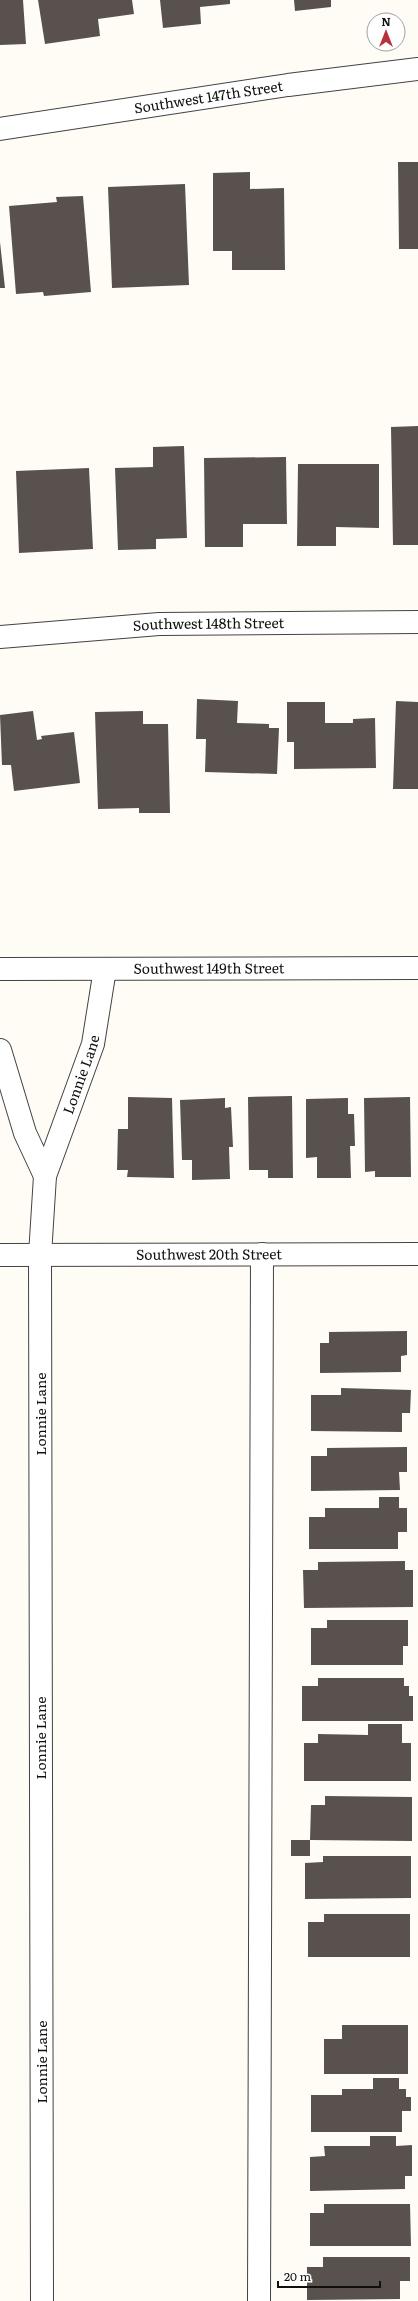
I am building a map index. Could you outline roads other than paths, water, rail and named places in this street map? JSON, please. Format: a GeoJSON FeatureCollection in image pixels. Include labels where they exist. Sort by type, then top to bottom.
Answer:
{"type":"FeatureCollection","features":[{"type":"Feature","properties":{"kind":"street","name":"Southwest 147th Street"},"geometry":{"type":"LineString","coordinates":[[0,129],[288,85],[418,69]]}},
{"type":"Feature","properties":{"kind":"street","name":"Southwest 148th Street"},"geometry":{"type":"LineString","coordinates":[[0,637],[159,624],[418,622]]}},
{"type":"Feature","properties":{"kind":"street","name":"Southwest 149th Street"},"geometry":{"type":"LineString","coordinates":[[0,969],[418,968]]}},
{"type":"Feature","properties":{"kind":"street","name":"Lonnie Lane"},"geometry":{"type":"LineString","coordinates":[[42,2301],[40,1255],[45,1176],[92,1044],[105,969]]}},
{"type":"Feature","properties":{"kind":"street","name":"Lonnie Lane"},"geometry":{"type":"LineString","coordinates":[[0,1050],[25,1133],[45,1176]]}},
{"type":"Feature","properties":{"kind":"street"},"geometry":{"type":"LineString","coordinates":[[259,2301],[262,1254]]}},
{"type":"Feature","properties":{"kind":"street","name":"Southwest 20th Street"},"geometry":{"type":"LineString","coordinates":[[0,1255],[418,1254]]}}]}
